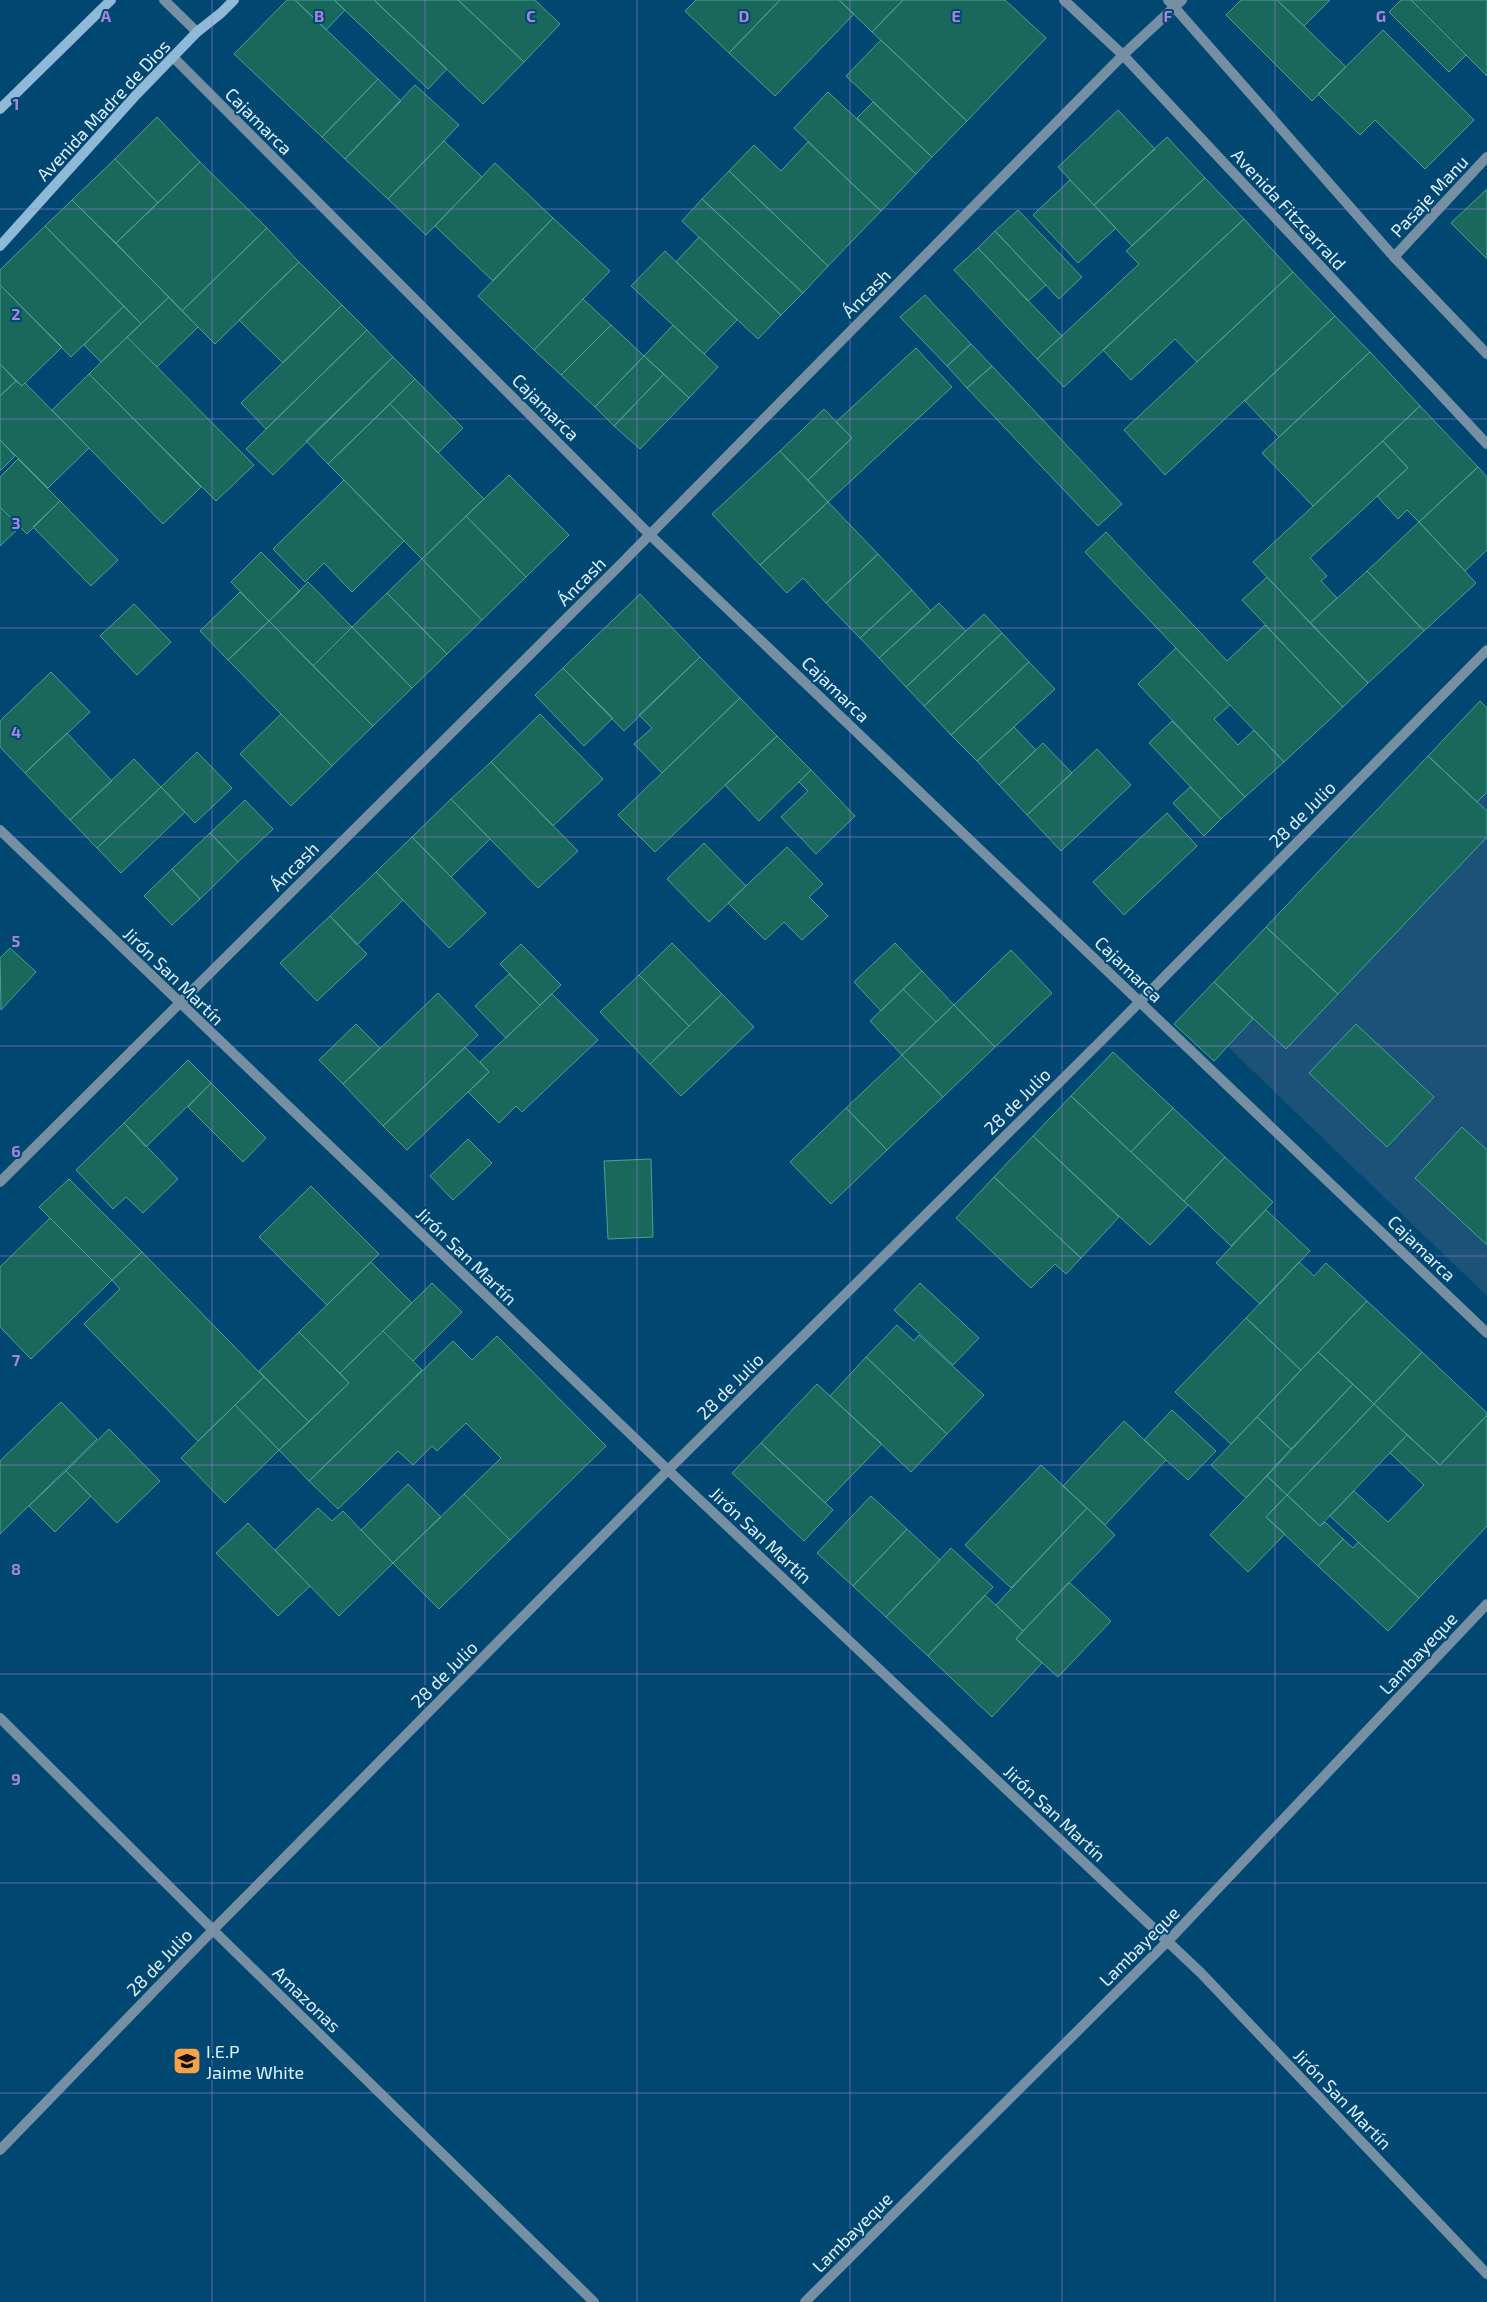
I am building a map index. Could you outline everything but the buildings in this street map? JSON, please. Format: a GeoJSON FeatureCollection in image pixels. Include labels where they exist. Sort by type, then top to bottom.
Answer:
{"type":"FeatureCollection","features":[{"type":"Feature","properties":{"kind":"main road"},"geometry":{"type":"LineString","coordinates":[[0,109],[111,0]]}},
{"type":"Feature","properties":{"kind":"main road","name":"Avenida Madre de Dios"},"geometry":{"type":"LineString","coordinates":[[0,246],[173,57],[197,32],[234,0]]}},
{"type":"Feature","properties":{"kind":"street"},"geometry":{"type":"LineString","coordinates":[[164,0],[197,32]]}},
{"type":"Feature","properties":{"kind":"street","name":"Avenida Fitzcarrald"},"geometry":{"type":"LineString","coordinates":[[1064,0],[1123,55],[1487,444]]}},
{"type":"Feature","properties":{"kind":"street"},"geometry":{"type":"LineString","coordinates":[[1175,2],[1394,256],[1487,354]]}},
{"type":"Feature","properties":{"kind":"street","name":"Áncash"},"geometry":{"type":"LineString","coordinates":[[0,1182],[650,534],[1175,2]]}},
{"type":"Feature","properties":{"kind":"street","name":"Cajamarca"},"geometry":{"type":"LineString","coordinates":[[173,57],[650,534],[1487,1333]]}},
{"type":"Feature","properties":{"kind":"street","name":"Pasaje Manu"},"geometry":{"type":"LineString","coordinates":[[1394,256],[1487,157]]}},
{"type":"Feature","properties":{"kind":"street","name":"28 de Julio"},"geometry":{"type":"LineString","coordinates":[[0,2150],[213,1930],[668,1470],[1139,1001],[1487,650]]}},
{"type":"Feature","properties":{"kind":"street","name":"Jirón San Martín"},"geometry":{"type":"LineString","coordinates":[[0,830],[668,1470],[1168,1941],[1487,2274]]}},
{"type":"Feature","properties":{"kind":"street","name":"Lambayeque"},"geometry":{"type":"LineString","coordinates":[[805,2302],[1168,1941],[1487,1604]]}},
{"type":"Feature","properties":{"kind":"street","name":"Amazonas"},"geometry":{"type":"LineString","coordinates":[[0,1718],[213,1930],[594,2302]]}},
{"type":"Feature","properties":{"kind":"shaded area"},"geometry":{"type":"Polygon","coordinates":[[[1487,739],[1487,1296],[1202,1022],[1487,739]]]}},
{"type":"Feature","properties":{"kind":"place","name":"I.E.P Jaime White"},"geometry":{"type":"Point","coordinates":[187,2061]}}]}
